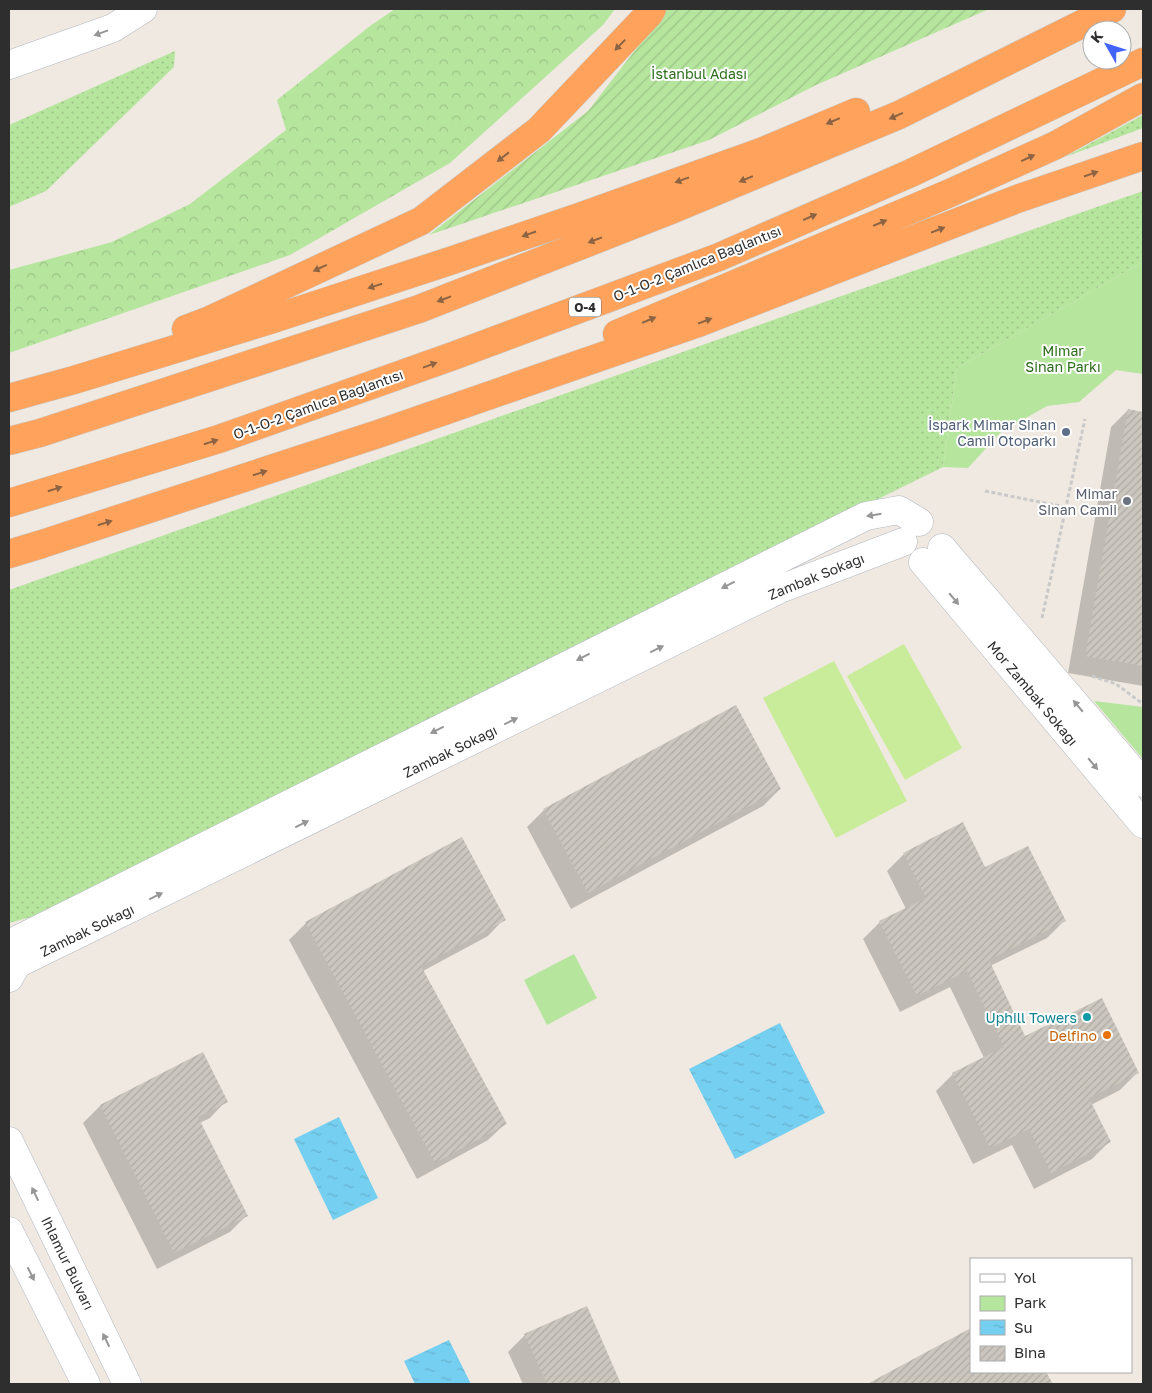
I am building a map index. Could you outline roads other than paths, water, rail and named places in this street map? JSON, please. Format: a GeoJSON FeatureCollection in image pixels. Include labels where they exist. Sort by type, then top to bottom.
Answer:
{"type":"FeatureCollection","features":[{"type":"Feature","properties":{"kind":"highway"},"geometry":{"type":"LineString","coordinates":[[9,389],[210,320],[421,221],[538,130],[652,9]]}},
{"type":"Feature","properties":{"kind":"highway"},"geometry":{"type":"LineString","coordinates":[[9,398],[270,320],[582,216],[760,152],[1105,9]]}},
{"type":"Feature","properties":{"kind":"highway"},"geometry":{"type":"LineString","coordinates":[[9,441],[40,433],[419,309],[671,210],[899,115],[1112,9]]}},
{"type":"Feature","properties":{"kind":"highway","name":"O-1-O-2 Çamlıca Bağlantısı"},"geometry":{"type":"LineString","coordinates":[[9,503],[229,436],[453,356],[719,257],[911,173],[1143,62]]}},
{"type":"Feature","properties":{"kind":"highway"},"geometry":{"type":"LineString","coordinates":[[378,434],[950,193],[1056,145],[1143,98]]}},
{"type":"Feature","properties":{"kind":"highway"},"geometry":{"type":"LineString","coordinates":[[9,554],[378,434],[701,322],[1017,199],[1143,156]]}},
{"type":"Feature","properties":{"kind":"street"},"geometry":{"type":"LineString","coordinates":[[9,66],[113,28],[143,9]]}},
{"type":"Feature","properties":{"kind":"street"},"geometry":{"type":"LineString","coordinates":[[9,944],[866,516],[900,510],[911,532]]}},
{"type":"Feature","properties":{"kind":"street"},"geometry":{"type":"LineString","coordinates":[[926,522],[938,528],[942,534],[943,541],[933,555],[911,558],[904,548],[911,532],[926,522]]}},
{"type":"Feature","properties":{"kind":"street","name":"Zambak Sokağı"},"geometry":{"type":"LineString","coordinates":[[9,978],[17,964],[780,589],[911,532]]}},
{"type":"Feature","properties":{"kind":"street","name":"Mor Zambak Sokağı"},"geometry":{"type":"LineString","coordinates":[[933,555],[1034,655],[1143,783]]}},
{"type":"Feature","properties":{"kind":"street","name":"Mor Zambak Sokağı"},"geometry":{"type":"LineString","coordinates":[[933,555],[1143,824]]}},
{"type":"Feature","properties":{"kind":"street","name":"Ihlamur Bulvarı"},"geometry":{"type":"LineString","coordinates":[[9,1141],[127,1384]]}},
{"type":"Feature","properties":{"kind":"street"},"geometry":{"type":"LineString","coordinates":[[9,1230],[86,1384]]}},
{"type":"Feature","properties":{"kind":"water"},"geometry":{"type":"Polygon","coordinates":[[[780,1023],[825,1113],[735,1159],[689,1069],[780,1023]]]}},
{"type":"Feature","properties":{"kind":"water"},"geometry":{"type":"Polygon","coordinates":[[[339,1117],[378,1198],[333,1220],[294,1139],[339,1117]]]}},
{"type":"Feature","properties":{"kind":"water"},"geometry":{"type":"Polygon","coordinates":[[[449,1340],[471,1384],[415,1384],[404,1361],[449,1340]]]}},
{"type":"Feature","properties":{"kind":"place","name":"İspark Mimar Sinan Camii Otoparkı"},"geometry":{"type":"Point","coordinates":[1066,432]}},
{"type":"Feature","properties":{"kind":"place","name":"Mimar Sinan Camii"},"geometry":{"type":"Point","coordinates":[1127,501]}},
{"type":"Feature","properties":{"kind":"place","name":"Uphill Towers"},"geometry":{"type":"Point","coordinates":[1087,1017]}},
{"type":"Feature","properties":{"kind":"place","name":"Delfino"},"geometry":{"type":"Point","coordinates":[1107,1035]}},
{"type":"Feature","properties":{"kind":"park label","name":"İstanbul Adası"},"geometry":{"type":"Point","coordinates":[699,73]}},
{"type":"Feature","properties":{"kind":"park label","name":"Mimar Sinan Parkı"},"geometry":{"type":"Point","coordinates":[1063,358]}}]}
